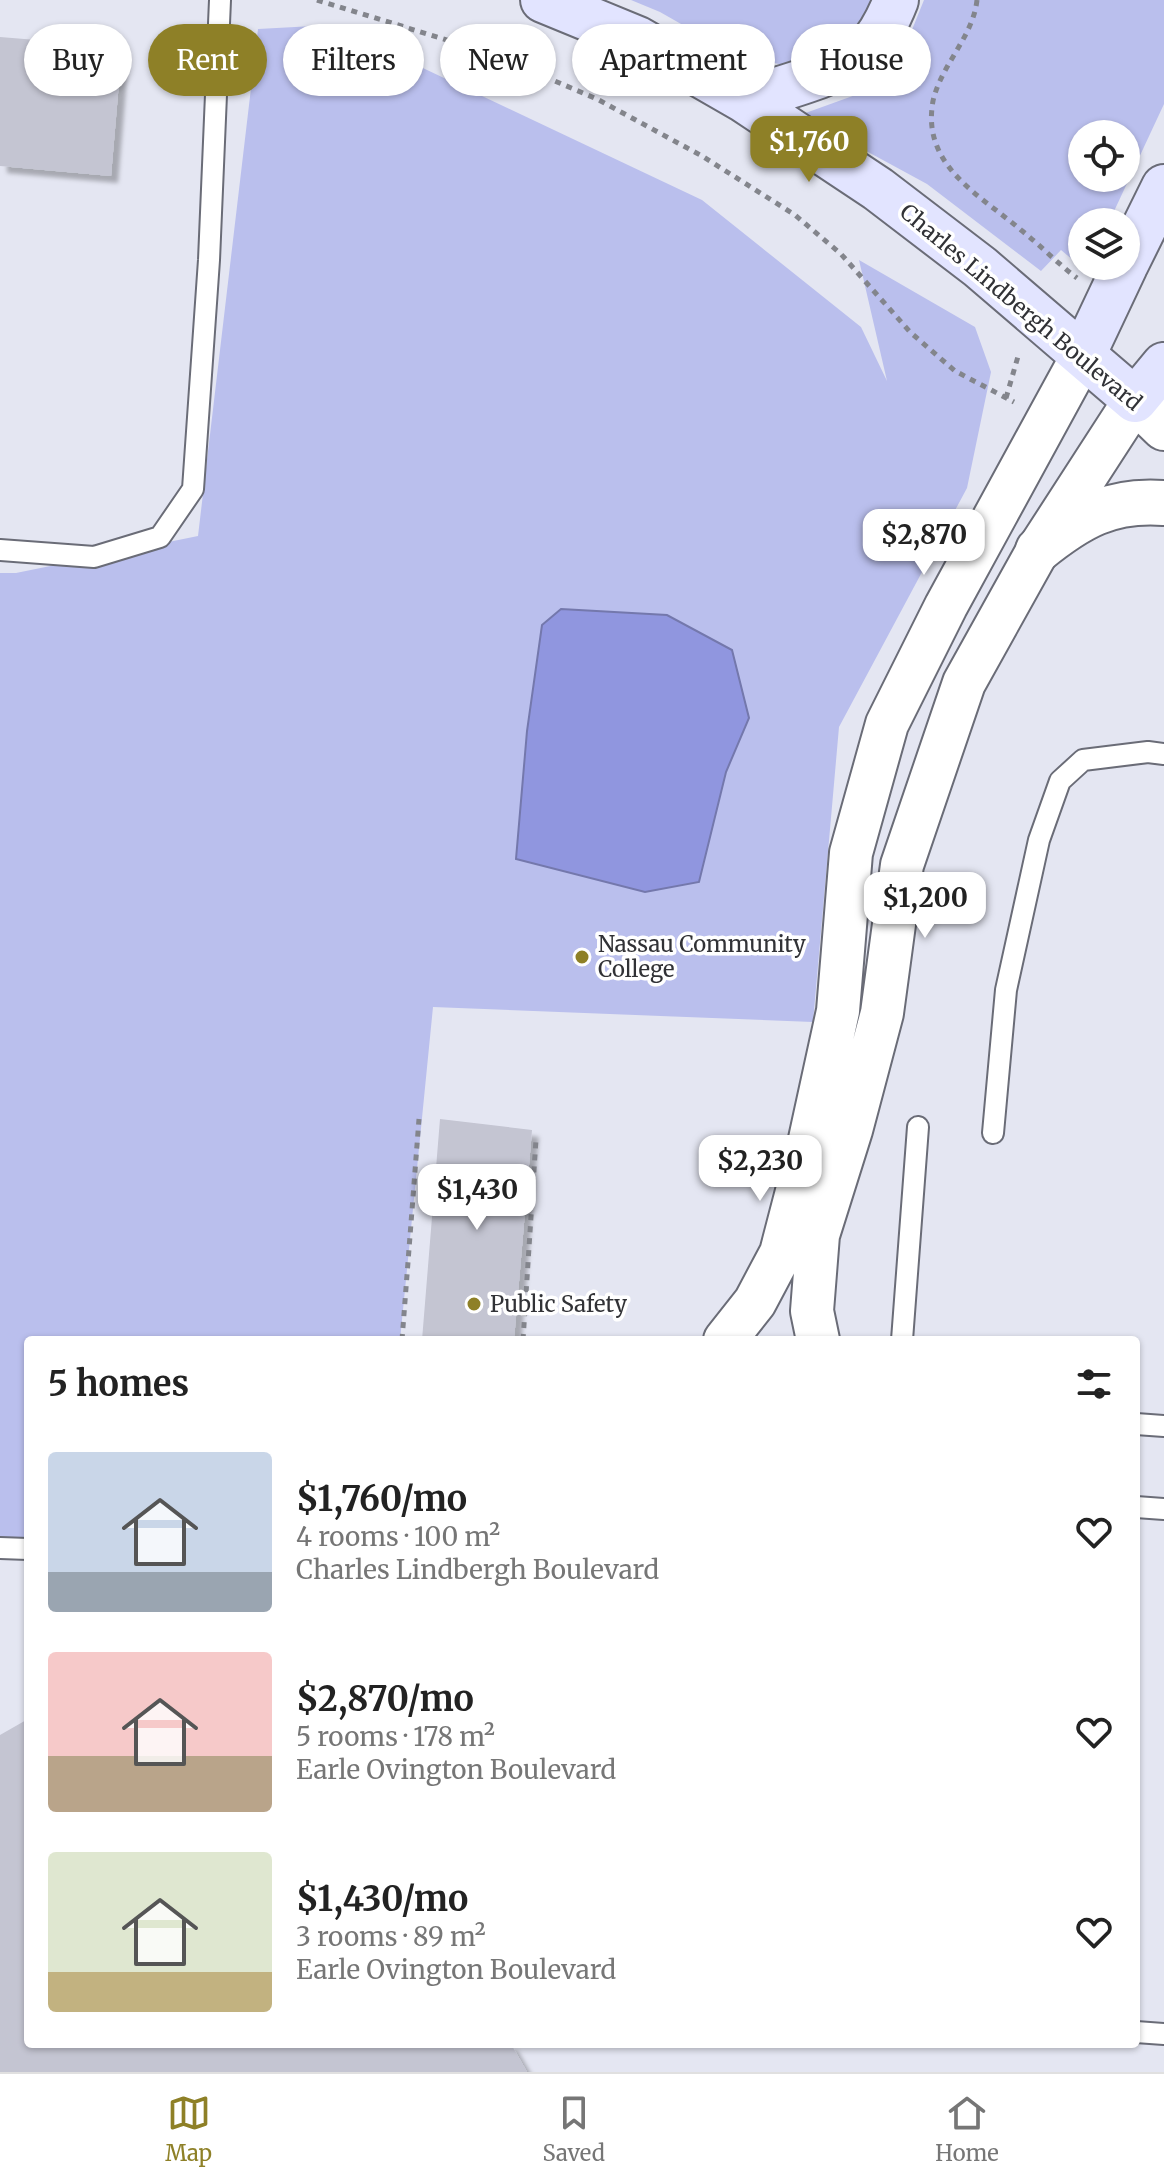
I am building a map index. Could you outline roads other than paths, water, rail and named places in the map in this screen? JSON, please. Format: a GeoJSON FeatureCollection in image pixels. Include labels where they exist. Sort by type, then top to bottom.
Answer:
{"type":"FeatureCollection","features":[{"type":"Feature","properties":{"kind":"main road","name":"Charles Lindbergh Boulevard"},"geometry":{"type":"LineString","coordinates":[[543,0],[638,39],[744,100],[878,189],[980,267],[1150,414]]}},
{"type":"Feature","properties":{"kind":"main road"},"geometry":{"type":"LineString","coordinates":[[744,100],[833,70],[866,50],[886,24],[896,0]]}},
{"type":"Feature","properties":{"kind":"main road"},"geometry":{"type":"LineString","coordinates":[[1140,236],[1164,187]]}},
{"type":"Feature","properties":{"kind":"main road"},"geometry":{"type":"LineString","coordinates":[[1083,355],[1119,280]]}},
{"type":"Feature","properties":{"kind":"main road"},"geometry":{"type":"LineString","coordinates":[[1150,414],[1164,365]]}},
{"type":"Feature","properties":{"kind":"street"},"geometry":{"type":"LineString","coordinates":[[817,1336],[812,1311],[818,1235],[843,1082],[838,1011],[851,853],[887,724],[946,606],[1083,355]]}},
{"type":"Feature","properties":{"kind":"street"},"geometry":{"type":"LineString","coordinates":[[728,1336],[755,1302],[781,1253],[843,1082],[882,1013],[902,865],[964,683],[1038,550],[1150,414]]}},
{"type":"Feature","properties":{"kind":"street"},"geometry":{"type":"LineString","coordinates":[[1038,550],[1068,526],[1100,509],[1144,501],[1164,503]]}},
{"type":"Feature","properties":{"kind":"lane"},"geometry":{"type":"LineString","coordinates":[[0,550],[94,557],[160,537],[193,489],[209,260],[220,0]]}},
{"type":"Feature","properties":{"kind":"lane"},"geometry":{"type":"LineString","coordinates":[[993,1133],[1006,990],[1039,840],[1060,781],[1083,760],[1148,752],[1164,754]]}},
{"type":"Feature","properties":{"kind":"lane"},"geometry":{"type":"LineString","coordinates":[[902,1336],[918,1127]]}},
{"type":"Feature","properties":{"kind":"lane"},"geometry":{"type":"LineString","coordinates":[[1140,1424],[1164,1426]]}},
{"type":"Feature","properties":{"kind":"lane"},"geometry":{"type":"LineString","coordinates":[[1140,1507],[1164,1509]]}},
{"type":"Feature","properties":{"kind":"lane"},"geometry":{"type":"LineString","coordinates":[[0,1548],[24,1549]]}},
{"type":"Feature","properties":{"kind":"lane"},"geometry":{"type":"LineString","coordinates":[[1140,2032],[1164,2034]]}},
{"type":"Feature","properties":{"kind":"place","name":"Nassau Community College"},"geometry":{"type":"Point","coordinates":[582,957]}},
{"type":"Feature","properties":{"kind":"place","name":"Public Safety"},"geometry":{"type":"Point","coordinates":[474,1304]}}]}
